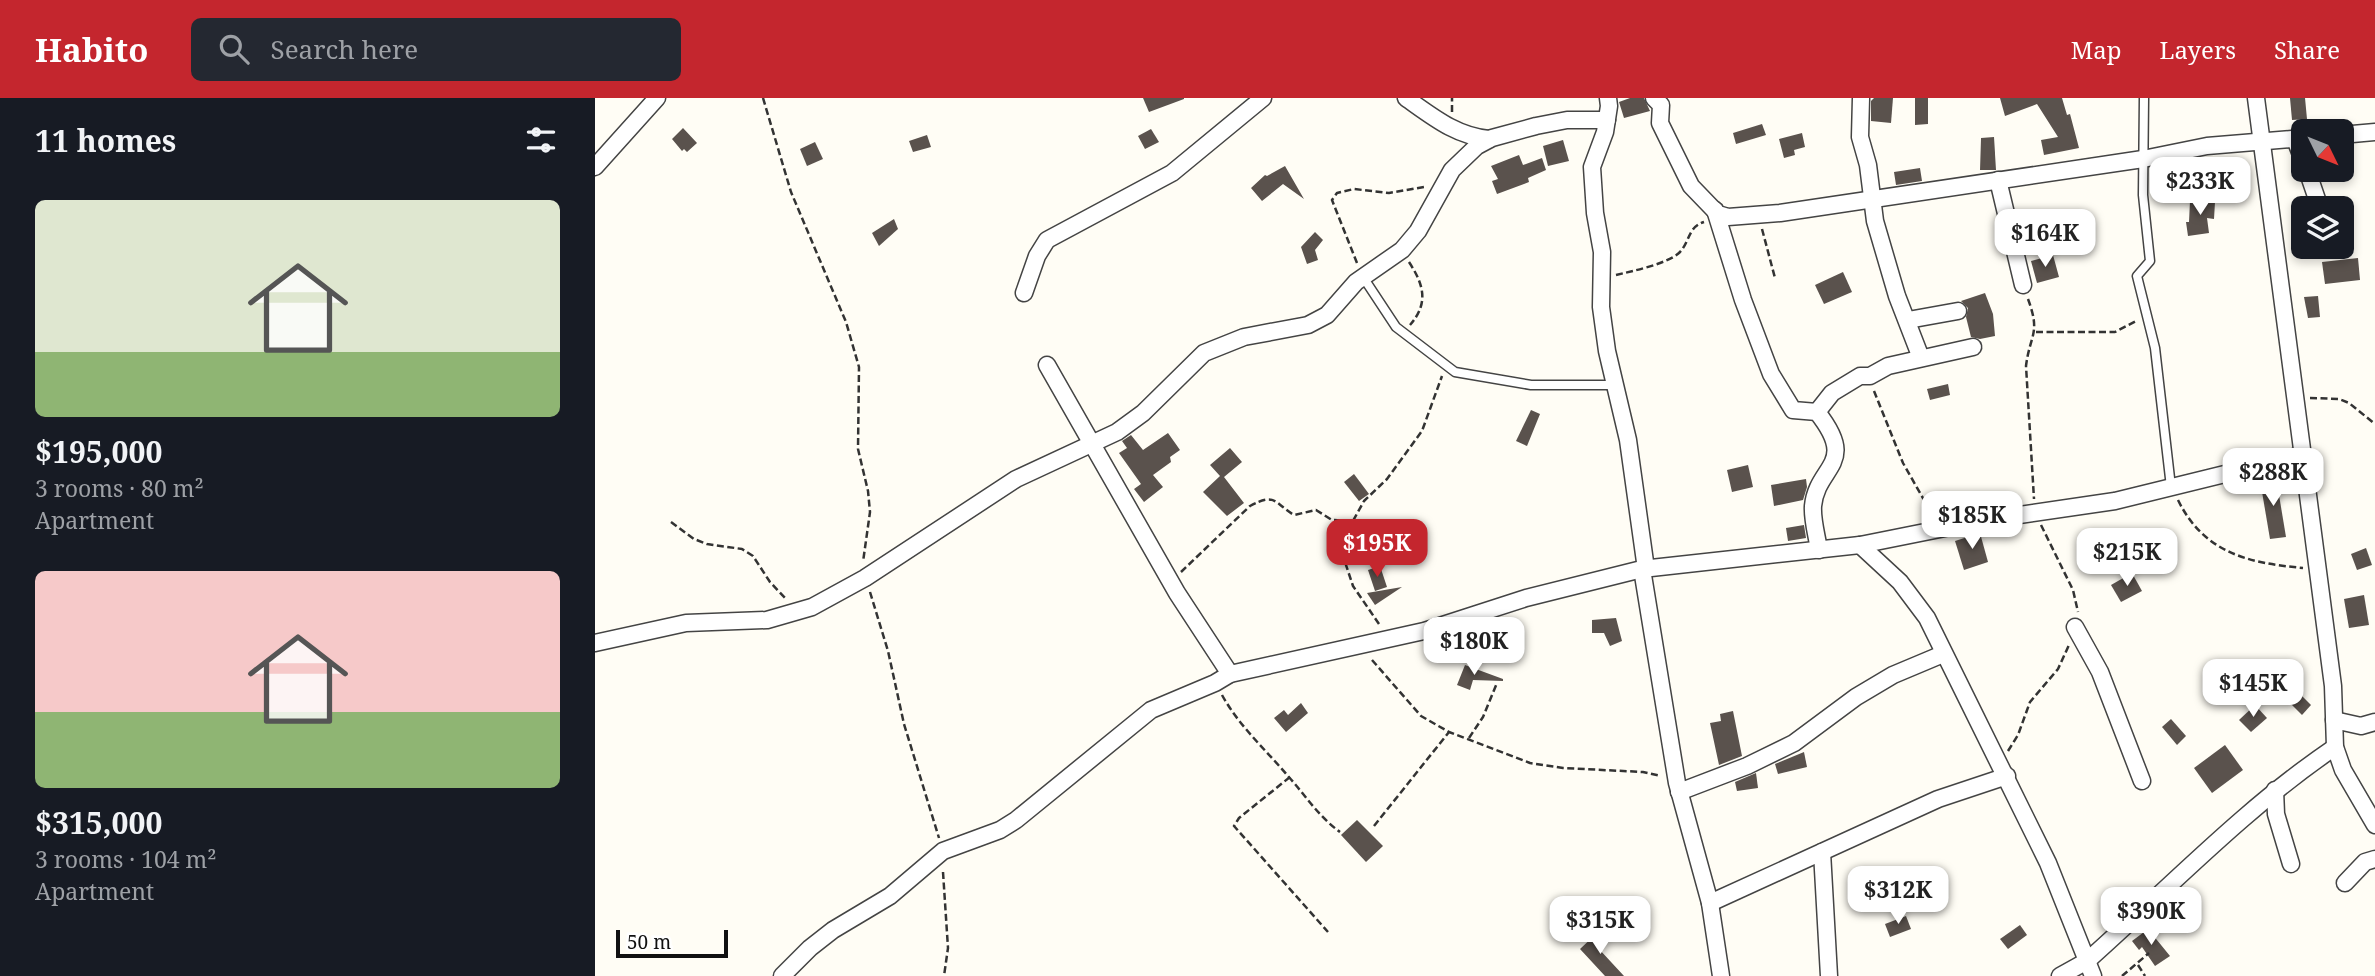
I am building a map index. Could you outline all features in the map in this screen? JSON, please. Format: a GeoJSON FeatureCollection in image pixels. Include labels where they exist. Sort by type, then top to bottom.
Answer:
{"type":"FeatureCollection","features":[{"type":"Feature","properties":{"kind":"street"},"geometry":{"type":"LineString","coordinates":[[595,167],[657,98]]}},
{"type":"Feature","properties":{"kind":"street"},"geometry":{"type":"LineString","coordinates":[[1024,293],[1037,256],[1047,240],[1172,173],[1263,98]]}},
{"type":"Feature","properties":{"kind":"street"},"geometry":{"type":"LineString","coordinates":[[1406,98],[1452,130],[1466,136],[1489,139]]}},
{"type":"Feature","properties":{"kind":"street"},"geometry":{"type":"LineString","coordinates":[[1608,98],[1607,120],[1592,167],[1595,213],[1602,252],[1601,307],[1628,440],[1644,569],[1678,787],[1710,903],[1721,976]]}},
{"type":"Feature","properties":{"kind":"street"},"geometry":{"type":"LineString","coordinates":[[1654,98],[1661,105],[1660,123],[1691,186],[1716,215],[1771,374],[1793,410],[1817,412],[1824,420],[1837,456],[1813,507],[1819,550]]}},
{"type":"Feature","properties":{"kind":"street"},"geometry":{"type":"LineString","coordinates":[[1861,98],[1860,137],[1868,165],[1880,243],[1921,358]]}},
{"type":"Feature","properties":{"kind":"street"},"geometry":{"type":"LineString","coordinates":[[2256,98],[2333,686],[2335,747],[2343,770],[2375,825]]}},
{"type":"Feature","properties":{"kind":"street"},"geometry":{"type":"LineString","coordinates":[[595,643],[686,623],[767,620],[812,607],[865,578],[1016,480],[1117,432],[1143,413],[1204,352],[1244,337],[1308,325],[1327,316],[1363,277],[1402,250],[1418,231],[1444,181],[1464,156],[1489,139],[1567,120],[1607,120]]}},
{"type":"Feature","properties":{"kind":"street"},"geometry":{"type":"LineString","coordinates":[[2354,134],[2375,132]]}},
{"type":"Feature","properties":{"kind":"street"},"geometry":{"type":"LineString","coordinates":[[1716,215],[1759,215],[2143,159],[2207,146],[2291,139]]}},
{"type":"Feature","properties":{"kind":"street"},"geometry":{"type":"LineString","coordinates":[[1998,180],[2023,285]]}},
{"type":"Feature","properties":{"kind":"street"},"geometry":{"type":"LineString","coordinates":[[1907,320],[1958,311]]}},
{"type":"Feature","properties":{"kind":"street"},"geometry":{"type":"LineString","coordinates":[[1817,412],[1832,393],[1860,376],[1870,376],[1888,366],[1973,347]]}},
{"type":"Feature","properties":{"kind":"street"},"geometry":{"type":"LineString","coordinates":[[1047,365],[1169,579],[1230,674]]}},
{"type":"Feature","properties":{"kind":"street"},"geometry":{"type":"LineString","coordinates":[[782,976],[833,930],[890,896],[943,851],[1000,830],[1016,820],[1151,710],[1230,674],[1424,631],[1552,591],[1644,569],[1860,545],[2115,501],[2302,454]]}},
{"type":"Feature","properties":{"kind":"street"},"geometry":{"type":"LineString","coordinates":[[1860,545],[1901,582],[1927,618],[2004,770],[2047,863],[2090,969]]}},
{"type":"Feature","properties":{"kind":"street"},"geometry":{"type":"LineString","coordinates":[[2075,627],[2100,672],[2142,781]]}},
{"type":"Feature","properties":{"kind":"street"},"geometry":{"type":"LineString","coordinates":[[1678,787],[1747,766],[1794,743],[1856,696],[1893,675],[1943,654]]}},
{"type":"Feature","properties":{"kind":"street"},"geometry":{"type":"LineString","coordinates":[[2334,720],[2361,726],[2375,722]]}},
{"type":"Feature","properties":{"kind":"street"},"geometry":{"type":"LineString","coordinates":[[2060,976],[2090,969],[2275,790],[2335,747]]}},
{"type":"Feature","properties":{"kind":"street"},"geometry":{"type":"LineString","coordinates":[[1710,903],[2004,770]]}},
{"type":"Feature","properties":{"kind":"street"},"geometry":{"type":"LineString","coordinates":[[2275,790],[2276,814],[2291,864]]}},
{"type":"Feature","properties":{"kind":"street"},"geometry":{"type":"LineString","coordinates":[[1822,852],[1829,976]]}},
{"type":"Feature","properties":{"kind":"street"},"geometry":{"type":"LineString","coordinates":[[2345,884],[2365,862],[2375,859]]}},
{"type":"Feature","properties":{"kind":"lane"},"geometry":{"type":"LineString","coordinates":[[2144,98],[2143,195],[2150,261],[2137,276],[2155,348],[2171,487]]}},
{"type":"Feature","properties":{"kind":"lane"},"geometry":{"type":"LineString","coordinates":[[1363,277],[1385,315],[1444,365],[1472,376],[1531,385],[1615,385]]}},
{"type":"Feature","properties":{"kind":"path"},"geometry":{"type":"LineString","coordinates":[[764,98],[791,192],[846,322],[859,367],[858,449],[869,491],[870,512],[863,563],[865,578],[878,614],[904,724],[943,851],[948,948],[944,976]]}},
{"type":"Feature","properties":{"kind":"path"},"geometry":{"type":"LineString","coordinates":[[1363,277],[1332,200],[1337,193],[1354,189],[1389,193],[1444,181]]}},
{"type":"Feature","properties":{"kind":"path"},"geometry":{"type":"LineString","coordinates":[[1602,279],[1647,267],[1679,253],[1695,226],[1716,215]]}},
{"type":"Feature","properties":{"kind":"path"},"geometry":{"type":"LineString","coordinates":[[1759,215],[1775,278]]}},
{"type":"Feature","properties":{"kind":"path"},"geometry":{"type":"LineString","coordinates":[[1402,250],[1419,279],[1424,297],[1420,312],[1403,333]]}},
{"type":"Feature","properties":{"kind":"path"},"geometry":{"type":"LineString","coordinates":[[2004,770],[2030,702],[2057,669],[2075,627],[2078,612],[2077,600],[2036,513],[2026,366],[2036,332],[2023,285]]}},
{"type":"Feature","properties":{"kind":"path"},"geometry":{"type":"LineString","coordinates":[[2036,332],[2115,332],[2146,316]]}},
{"type":"Feature","properties":{"kind":"path"},"geometry":{"type":"LineString","coordinates":[[1385,640],[1376,619],[1353,586],[1344,559],[1343,540],[1364,501],[1388,479],[1422,430],[1445,367]]}},
{"type":"Feature","properties":{"kind":"path"},"geometry":{"type":"LineString","coordinates":[[1870,376],[1880,410],[1903,463],[1940,530]]}},
{"type":"Feature","properties":{"kind":"path"},"geometry":{"type":"LineString","coordinates":[[2294,397],[2339,399],[2349,403],[2375,424]]}},
{"type":"Feature","properties":{"kind":"path"},"geometry":{"type":"LineString","coordinates":[[2171,487],[2197,532],[2219,547],[2245,558],[2317,570]]}},
{"type":"Feature","properties":{"kind":"path"},"geometry":{"type":"LineString","coordinates":[[1169,579],[1179,574],[1250,506],[1262,499],[1271,498],[1281,503],[1294,515],[1316,510],[1332,520],[1351,522]]}},
{"type":"Feature","properties":{"kind":"path"},"geometry":{"type":"LineString","coordinates":[[671,522],[694,539],[742,549],[753,556],[770,582],[798,611]]}},
{"type":"Feature","properties":{"kind":"path"},"geometry":{"type":"LineString","coordinates":[[1362,645],[1400,695],[1421,716],[1449,732],[1530,762],[1563,768],[1643,772],[1678,787]]}},
{"type":"Feature","properties":{"kind":"path"},"geometry":{"type":"LineString","coordinates":[[1215,683],[1226,704],[1248,731],[1290,777],[1322,819],[1340,832]]}},
{"type":"Feature","properties":{"kind":"path"},"geometry":{"type":"LineString","coordinates":[[1469,738],[1483,718],[1497,683]]}},
{"type":"Feature","properties":{"kind":"path"},"geometry":{"type":"LineString","coordinates":[[1374,825],[1449,732]]}},
{"type":"Feature","properties":{"kind":"path"},"geometry":{"type":"LineString","coordinates":[[1290,777],[1239,818],[1234,826],[1328,932]]}},
{"type":"Feature","properties":{"kind":"path"},"geometry":{"type":"LineString","coordinates":[[2122,976],[2149,953]]}},
{"type":"Feature","properties":{"kind":"path"},"geometry":{"type":"LineString","coordinates":[[2138,965],[2145,976]]}},
{"type":"Feature","properties":{"kind":"building"},"geometry":{"type":"Polygon","coordinates":[[[1143,98],[1184,98],[1184,99],[1149,112],[1143,98]]]}},
{"type":"Feature","properties":{"kind":"building"},"geometry":{"type":"Polygon","coordinates":[[[1630,98],[1644,98],[1650,111],[1624,118],[1619,102],[1630,98]]]}},
{"type":"Feature","properties":{"kind":"building"},"geometry":{"type":"Polygon","coordinates":[[[1874,98],[1893,98],[1891,123],[1871,121],[1871,101],[1874,98]]]}},
{"type":"Feature","properties":{"kind":"building"},"geometry":{"type":"Polygon","coordinates":[[[1915,98],[1928,98],[1928,124],[1915,125],[1915,98]]]}},
{"type":"Feature","properties":{"kind":"building"},"geometry":{"type":"Polygon","coordinates":[[[2000,98],[2062,98],[2067,115],[2070,114],[2079,148],[2044,155],[2041,140],[2058,137],[2037,104],[2005,116],[2000,98]]]}},
{"type":"Feature","properties":{"kind":"building"},"geometry":{"type":"Polygon","coordinates":[[[2290,98],[2305,98],[2307,119],[2292,119],[2290,98]]]}},
{"type":"Feature","properties":{"kind":"building"},"geometry":{"type":"Polygon","coordinates":[[[1762,124],[1766,135],[1736,144],[1733,133],[1762,124]]]}},
{"type":"Feature","properties":{"kind":"building"},"geometry":{"type":"Polygon","coordinates":[[[683,128],[697,143],[687,152],[684,149],[682,151],[672,139],[683,128]]]}},
{"type":"Feature","properties":{"kind":"building"},"geometry":{"type":"Polygon","coordinates":[[[1151,129],[1159,142],[1145,149],[1138,136],[1151,129]]]}},
{"type":"Feature","properties":{"kind":"building"},"geometry":{"type":"Polygon","coordinates":[[[1802,133],[1805,147],[1794,150],[1795,155],[1784,158],[1779,139],[1802,133]]]}},
{"type":"Feature","properties":{"kind":"building"},"geometry":{"type":"Polygon","coordinates":[[[927,135],[931,147],[913,152],[909,141],[927,135]]]}},
{"type":"Feature","properties":{"kind":"building"},"geometry":{"type":"Polygon","coordinates":[[[1994,137],[1996,170],[1980,170],[1981,138],[1994,137]]]}},
{"type":"Feature","properties":{"kind":"building"},"geometry":{"type":"Polygon","coordinates":[[[1563,140],[1569,161],[1548,166],[1543,146],[1563,140]]]}},
{"type":"Feature","properties":{"kind":"building"},"geometry":{"type":"Polygon","coordinates":[[[815,142],[823,159],[807,166],[800,149],[815,142]]]}},
{"type":"Feature","properties":{"kind":"building"},"geometry":{"type":"Polygon","coordinates":[[[1519,155],[1523,165],[1542,158],[1546,170],[1528,178],[1529,182],[1497,194],[1492,181],[1498,179],[1491,166],[1519,155]]]}},
{"type":"Feature","properties":{"kind":"building"},"geometry":{"type":"Polygon","coordinates":[[[1285,166],[1304,199],[1283,184],[1262,201],[1251,188],[1265,175],[1285,166]]]}},
{"type":"Feature","properties":{"kind":"building"},"geometry":{"type":"Polygon","coordinates":[[[1920,168],[1922,181],[1896,185],[1894,172],[1920,168]]]}},
{"type":"Feature","properties":{"kind":"building"},"geometry":{"type":"Polygon","coordinates":[[[2226,176],[2228,199],[2215,200],[2214,177],[2226,176]]]}},
{"type":"Feature","properties":{"kind":"building"},"geometry":{"type":"Polygon","coordinates":[[[2190,201],[2215,202],[2214,219],[2207,218],[2209,233],[2188,236],[2186,222],[2189,222],[2190,201]]]}},
{"type":"Feature","properties":{"kind":"building"},"geometry":{"type":"Polygon","coordinates":[[[894,219],[898,229],[879,246],[872,233],[894,219]]]}},
{"type":"Feature","properties":{"kind":"building"},"geometry":{"type":"Polygon","coordinates":[[[1315,232],[1323,240],[1315,250],[1318,260],[1307,264],[1301,247],[1315,232]]]}},
{"type":"Feature","properties":{"kind":"building"},"geometry":{"type":"Polygon","coordinates":[[[2053,255],[2059,277],[2037,283],[2031,261],[2053,255]]]}},
{"type":"Feature","properties":{"kind":"building"},"geometry":{"type":"Polygon","coordinates":[[[2358,258],[2360,280],[2325,284],[2322,262],[2358,258]]]}},
{"type":"Feature","properties":{"kind":"building"},"geometry":{"type":"Polygon","coordinates":[[[1843,272],[1852,292],[1824,304],[1815,285],[1843,272]]]}},
{"type":"Feature","properties":{"kind":"building"},"geometry":{"type":"Polygon","coordinates":[[[1985,293],[1993,314],[1995,336],[1980,339],[1971,337],[1966,317],[1968,308],[1961,301],[1985,293]]]}},
{"type":"Feature","properties":{"kind":"building"},"geometry":{"type":"Polygon","coordinates":[[[2318,296],[2320,317],[2308,318],[2304,297],[2318,296]]]}},
{"type":"Feature","properties":{"kind":"building"},"geometry":{"type":"Polygon","coordinates":[[[1948,384],[1950,395],[1930,400],[1927,389],[1948,384]]]}},
{"type":"Feature","properties":{"kind":"building"},"geometry":{"type":"Polygon","coordinates":[[[1531,410],[1540,414],[1527,446],[1516,441],[1531,410]]]}},
{"type":"Feature","properties":{"kind":"building"},"geometry":{"type":"Polygon","coordinates":[[[1168,433],[1180,450],[1170,457],[1171,462],[1153,475],[1163,487],[1144,502],[1134,489],[1141,484],[1119,453],[1127,448],[1122,441],[1131,435],[1143,450],[1168,433]]]}},
{"type":"Feature","properties":{"kind":"building"},"geometry":{"type":"Polygon","coordinates":[[[1230,448],[1242,462],[1224,477],[1244,503],[1227,516],[1203,492],[1220,476],[1210,465],[1230,448]]]}},
{"type":"Feature","properties":{"kind":"building"},"geometry":{"type":"Polygon","coordinates":[[[1748,465],[1753,487],[1732,492],[1727,470],[1748,465]]]}},
{"type":"Feature","properties":{"kind":"building"},"geometry":{"type":"Polygon","coordinates":[[[1354,474],[1369,494],[1359,501],[1344,482],[1354,474]]]}},
{"type":"Feature","properties":{"kind":"building"},"geometry":{"type":"Polygon","coordinates":[[[2276,477],[2286,537],[2270,539],[2260,480],[2276,477]]]}},
{"type":"Feature","properties":{"kind":"building"},"geometry":{"type":"Polygon","coordinates":[[[1806,479],[1807,487],[1803,500],[1774,506],[1771,485],[1806,479]]]}},
{"type":"Feature","properties":{"kind":"building"},"geometry":{"type":"Polygon","coordinates":[[[1804,525],[1806,538],[1788,541],[1786,528],[1804,525]]]}},
{"type":"Feature","properties":{"kind":"building"},"geometry":{"type":"Polygon","coordinates":[[[1980,533],[1988,562],[1964,570],[1955,541],[1980,533]]]}},
{"type":"Feature","properties":{"kind":"building"},"geometry":{"type":"Polygon","coordinates":[[[2366,548],[2372,565],[2357,570],[2351,554],[2366,548]]]}},
{"type":"Feature","properties":{"kind":"building"},"geometry":{"type":"Polygon","coordinates":[[[1380,566],[1387,587],[1375,591],[1368,570],[1380,566]]]}},
{"type":"Feature","properties":{"kind":"building"},"geometry":{"type":"Polygon","coordinates":[[[2132,573],[2142,591],[2121,602],[2111,585],[2132,573]]]}},
{"type":"Feature","properties":{"kind":"building"},"geometry":{"type":"Polygon","coordinates":[[[1402,587],[1375,605],[1367,593],[1402,587]]]}},
{"type":"Feature","properties":{"kind":"building"},"geometry":{"type":"Polygon","coordinates":[[[2364,595],[2369,625],[2349,628],[2344,599],[2364,595]]]}},
{"type":"Feature","properties":{"kind":"building"},"geometry":{"type":"Polygon","coordinates":[[[1616,618],[1622,641],[1610,646],[1604,633],[1592,633],[1592,620],[1616,618]]]}},
{"type":"Feature","properties":{"kind":"building"},"geometry":{"type":"Polygon","coordinates":[[[1465,665],[1503,681],[1473,680],[1470,690],[1457,685],[1465,665]]]}},
{"type":"Feature","properties":{"kind":"building"},"geometry":{"type":"Polygon","coordinates":[[[2296,690],[2311,705],[2302,715],[2287,700],[2296,690]]]}},
{"type":"Feature","properties":{"kind":"building"},"geometry":{"type":"Polygon","coordinates":[[[1301,703],[1308,713],[1286,732],[1274,718],[1284,710],[1288,715],[1301,703]]]}},
{"type":"Feature","properties":{"kind":"building"},"geometry":{"type":"Polygon","coordinates":[[[2255,705],[2267,718],[2251,732],[2239,720],[2255,705]]]}},
{"type":"Feature","properties":{"kind":"building"},"geometry":{"type":"Polygon","coordinates":[[[1733,711],[1742,756],[1719,765],[1710,723],[1721,721],[1720,714],[1733,711]]]}},
{"type":"Feature","properties":{"kind":"building"},"geometry":{"type":"Polygon","coordinates":[[[2171,719],[2186,736],[2177,745],[2162,727],[2171,719]]]}},
{"type":"Feature","properties":{"kind":"building"},"geometry":{"type":"Polygon","coordinates":[[[2225,745],[2243,770],[2212,793],[2194,768],[2225,745]]]}},
{"type":"Feature","properties":{"kind":"building"},"geometry":{"type":"Polygon","coordinates":[[[1804,752],[1807,767],[1778,774],[1775,764],[1804,752]]]}},
{"type":"Feature","properties":{"kind":"building"},"geometry":{"type":"Polygon","coordinates":[[[1756,773],[1758,788],[1737,791],[1735,782],[1756,773]]]}},
{"type":"Feature","properties":{"kind":"building"},"geometry":{"type":"Polygon","coordinates":[[[1357,820],[1383,846],[1366,862],[1341,835],[1357,820]]]}},
{"type":"Feature","properties":{"kind":"building"},"geometry":{"type":"Polygon","coordinates":[[[1906,916],[1911,929],[1890,937],[1885,924],[1906,916]]]}},
{"type":"Feature","properties":{"kind":"building"},"geometry":{"type":"Polygon","coordinates":[[[2020,925],[2027,935],[2008,949],[2000,939],[2020,925]]]}},
{"type":"Feature","properties":{"kind":"building"},"geometry":{"type":"Polygon","coordinates":[[[2148,929],[2170,956],[2155,966],[2142,947],[2139,950],[2132,941],[2148,929]]]}},
{"type":"Feature","properties":{"kind":"building"},"geometry":{"type":"Polygon","coordinates":[[[1598,932],[1606,942],[1599,949],[1624,976],[1605,976],[1580,949],[1598,932]]]}}]}
